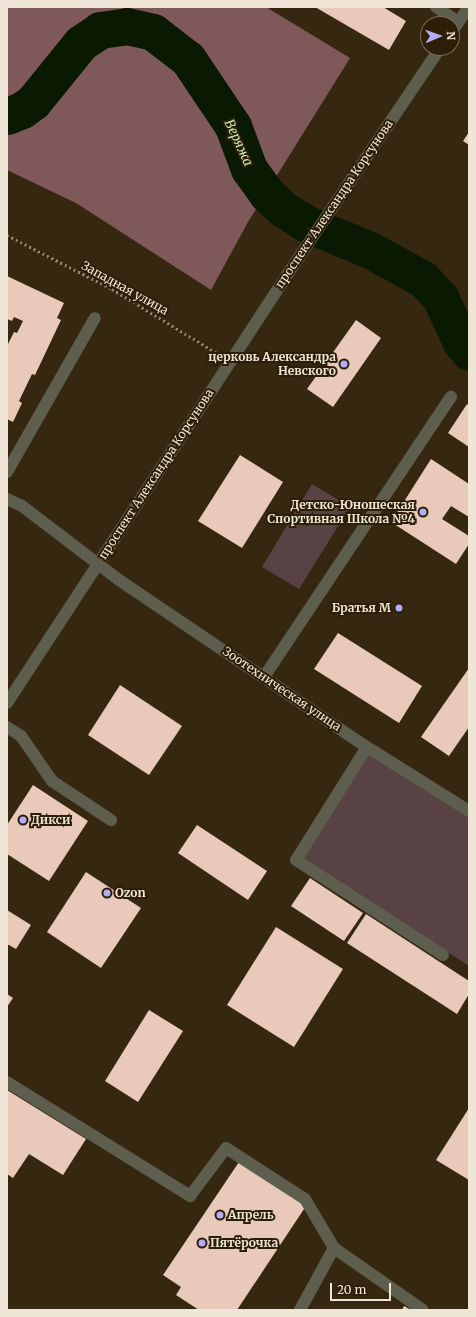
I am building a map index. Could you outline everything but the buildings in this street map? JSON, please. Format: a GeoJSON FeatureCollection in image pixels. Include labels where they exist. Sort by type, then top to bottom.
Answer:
{"type":"FeatureCollection","features":[{"type":"Feature","properties":{"kind":"street"},"geometry":{"type":"LineString","coordinates":[[436,7],[445,16]]}},
{"type":"Feature","properties":{"kind":"street"},"geometry":{"type":"LineString","coordinates":[[460,19],[469,7]]}},
{"type":"Feature","properties":{"kind":"street","name":"проспект Александра Корсунова"},"geometry":{"type":"LineString","coordinates":[[7,703],[347,183],[434,56]]}},
{"type":"Feature","properties":{"kind":"street"},"geometry":{"type":"LineString","coordinates":[[7,472],[95,318]]}},
{"type":"Feature","properties":{"kind":"street"},"geometry":{"type":"LineString","coordinates":[[264,677],[451,397]]}},
{"type":"Feature","properties":{"kind":"street","name":"Зоотехническая улица"},"geometry":{"type":"LineString","coordinates":[[7,499],[22,506],[97,564],[367,747],[469,811]]}},
{"type":"Feature","properties":{"kind":"street"},"geometry":{"type":"LineString","coordinates":[[7,727],[21,736],[52,781],[111,820]]}},
{"type":"Feature","properties":{"kind":"street"},"geometry":{"type":"LineString","coordinates":[[367,747],[296,860],[443,955]]}},
{"type":"Feature","properties":{"kind":"street"},"geometry":{"type":"LineString","coordinates":[[7,1082],[190,1196],[226,1148],[305,1199],[334,1248],[423,1310]]}},
{"type":"Feature","properties":{"kind":"street"},"geometry":{"type":"LineString","coordinates":[[300,1310],[334,1248]]}},
{"type":"Feature","properties":{"kind":"path","name":"Западная улица"},"geometry":{"type":"LineString","coordinates":[[7,235],[112,289],[230,361]]}},
{"type":"Feature","properties":{"kind":"shaded area"},"geometry":{"type":"Polygon","coordinates":[[[7,7],[266,7],[350,58],[248,222],[211,290],[76,203],[7,170],[7,7]]]}},
{"type":"Feature","properties":{"kind":"shaded area"},"geometry":{"type":"Polygon","coordinates":[[[312,484],[350,507],[299,589],[262,567],[312,484]]]}},
{"type":"Feature","properties":{"kind":"shaded area"},"geometry":{"type":"Polygon","coordinates":[[[370,751],[469,815],[469,966],[302,858],[370,751]]]}},
{"type":"Feature","properties":{"kind":"waterway","name":"Веряжа"},"geometry":{"type":"LineString","coordinates":[[7,116],[22,110],[33,102],[81,43],[100,30],[127,26],[153,32],[188,59],[233,126],[249,169],[267,194],[283,209],[305,223],[372,251],[423,279],[440,297],[461,342],[469,352]]}},
{"type":"Feature","properties":{"kind":"place","name":"церковь Александра Невского"},"geometry":{"type":"Point","coordinates":[344,364]}},
{"type":"Feature","properties":{"kind":"place","name":"Детско-Юношеская Спортивная Школа №4"},"geometry":{"type":"Point","coordinates":[423,512]}},
{"type":"Feature","properties":{"kind":"place","name":"Братья М"},"geometry":{"type":"Point","coordinates":[399,608]}},
{"type":"Feature","properties":{"kind":"place","name":"Дикси"},"geometry":{"type":"Point","coordinates":[23,820]}},
{"type":"Feature","properties":{"kind":"place","name":"Ozon"},"geometry":{"type":"Point","coordinates":[107,893]}},
{"type":"Feature","properties":{"kind":"place","name":"Апрель"},"geometry":{"type":"Point","coordinates":[220,1215]}},
{"type":"Feature","properties":{"kind":"place","name":"Пятёрочка"},"geometry":{"type":"Point","coordinates":[202,1243]}}]}
